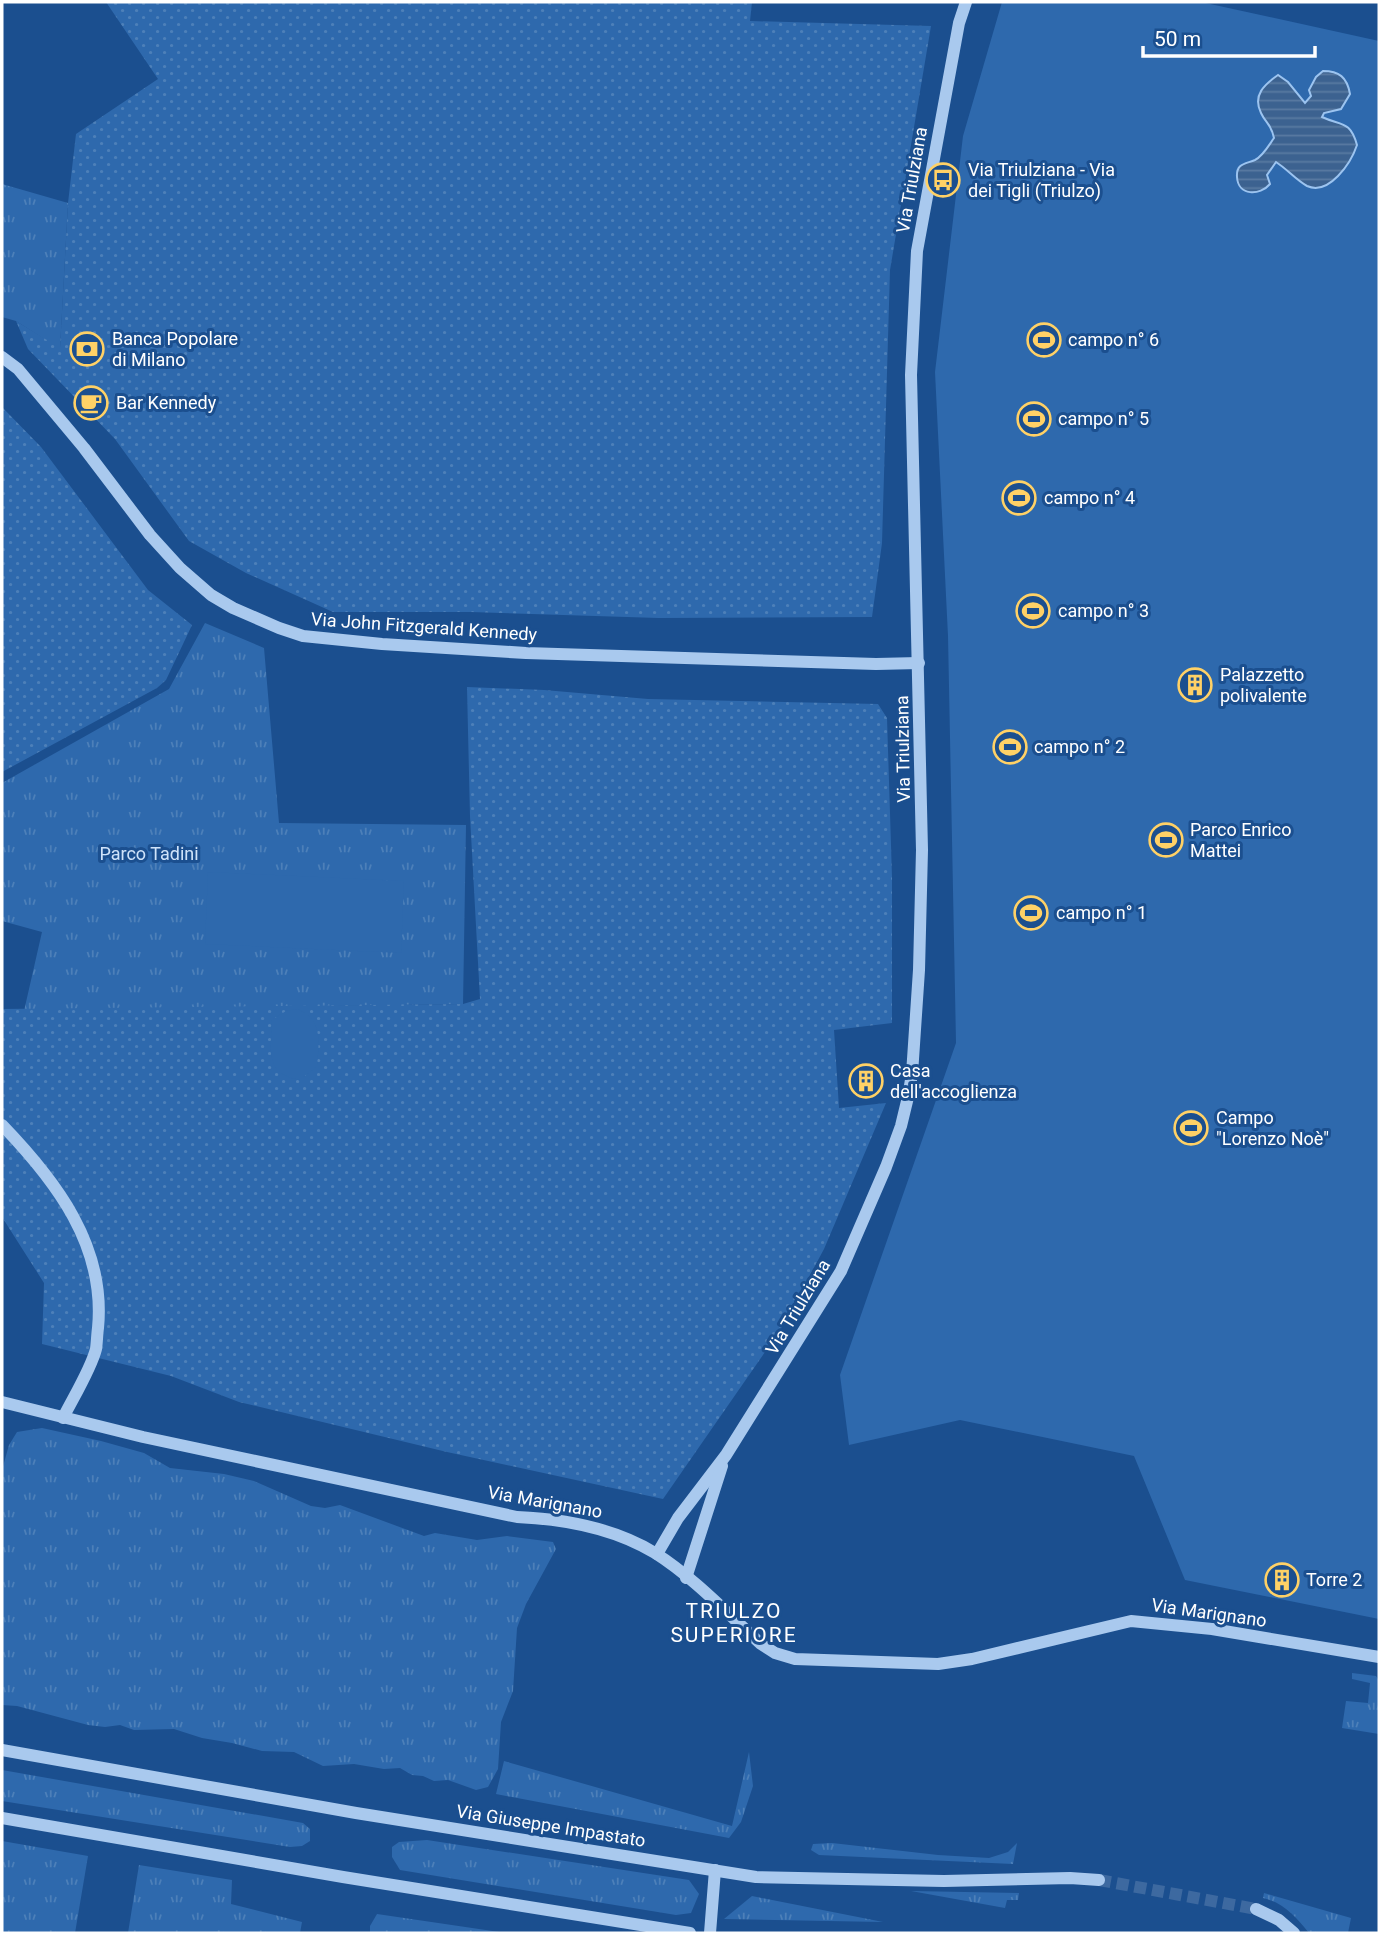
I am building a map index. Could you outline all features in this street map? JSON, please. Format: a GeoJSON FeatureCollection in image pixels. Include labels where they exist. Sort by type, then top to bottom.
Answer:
{"type":"FeatureCollection","features":[{"type":"Feature","properties":{"kind":"street","name":"Via Triulziana"},"geometry":{"type":"LineString","coordinates":[[657,1554],[685,1508],[726,1455],[841,1271],[901,1126],[912,1074],[919,970],[922,850],[911,375],[917,251],[959,23],[966,2]]}},
{"type":"Feature","properties":{"kind":"street","name":"Via John Fitzgerald Kennedy"},"geometry":{"type":"LineString","coordinates":[[2,357],[26,379],[84,448],[150,535],[180,568],[211,595],[233,608],[303,636],[526,653],[919,663]]}},
{"type":"Feature","properties":{"kind":"street"},"geometry":{"type":"LineString","coordinates":[[2,1125],[46,1175],[69,1208],[92,1260],[100,1303],[96,1350],[64,1418]]}},
{"type":"Feature","properties":{"kind":"street","name":"Via Marignano"},"geometry":{"type":"LineString","coordinates":[[2,1402],[142,1437],[517,1517],[548,1518],[579,1524],[625,1538],[657,1554],[761,1644],[775,1653],[795,1659],[938,1664],[971,1659],[1131,1621],[1212,1629],[1379,1657]]}},
{"type":"Feature","properties":{"kind":"street","name":"Via Triulziana"},"geometry":{"type":"LineString","coordinates":[[686,1578],[726,1455]]}},
{"type":"Feature","properties":{"kind":"street","name":"Via Giuseppe Impastato"},"geometry":{"type":"LineString","coordinates":[[2,1750],[356,1813],[756,1877],[944,1881],[1070,1878],[1100,1880]]}},
{"type":"Feature","properties":{"kind":"street"},"geometry":{"type":"LineString","coordinates":[[2,1818],[690,1933]]}},
{"type":"Feature","properties":{"kind":"street"},"geometry":{"type":"LineString","coordinates":[[710,1933],[715,1870]]}},
{"type":"Feature","properties":{"kind":"street"},"geometry":{"type":"LineString","coordinates":[[1256,1909],[1279,1920],[1294,1933]]}},
{"type":"Feature","properties":{"kind":"green space"},"geometry":{"type":"Polygon","coordinates":[[[106,2],[752,2],[750,21],[931,26],[890,270],[882,543],[872,617],[659,618],[471,612],[333,612],[246,573],[189,541],[115,439],[28,349],[16,321],[60,348],[68,203],[76,134],[158,79],[106,2]]]}},
{"type":"Feature","properties":{"kind":"green space","name":"Parco Enrico Mattei"},"geometry":{"type":"Polygon","coordinates":[[[1002,2],[1201,2],[1379,41],[1379,1619],[1185,1580],[1134,1456],[960,1420],[849,1445],[840,1375],[956,1043],[948,636],[935,372],[963,136],[1002,2]]]}},
{"type":"Feature","properties":{"kind":"green space"},"geometry":{"type":"Polygon","coordinates":[[[2,184],[68,203],[60,349],[16,321],[2,317],[2,184]]]}},
{"type":"Feature","properties":{"kind":"green space"},"geometry":{"type":"Polygon","coordinates":[[[2,407],[41,447],[148,590],[192,625],[166,680],[157,688],[2,772],[2,407]]]}},
{"type":"Feature","properties":{"kind":"green space","name":"Parco Tadini"},"geometry":{"type":"Polygon","coordinates":[[[205,623],[264,648],[279,823],[466,825],[463,1004],[24,1011],[42,932],[2,921],[2,783],[169,689],[205,623]]]}},
{"type":"Feature","properties":{"kind":"green space"},"geometry":{"type":"Polygon","coordinates":[[[467,687],[544,690],[648,699],[878,704],[887,718],[892,877],[892,1023],[834,1030],[839,1108],[886,1103],[824,1249],[781,1329],[663,1499],[447,1452],[239,1402],[171,1376],[42,1344],[44,1283],[2,1217],[2,1009],[463,1004],[480,999],[470,816],[467,687]]]}},
{"type":"Feature","properties":{"kind":"green space"},"geometry":{"type":"Polygon","coordinates":[[[208,872],[404,881],[401,953],[205,944],[208,872]]]}},
{"type":"Feature","properties":{"kind":"green space"},"geometry":{"type":"Polygon","coordinates":[[[297,1009],[311,1018],[318,1032],[317,1066],[300,1080],[280,1072],[272,1059],[271,1051],[272,1020],[286,1011],[297,1009]]]}},
{"type":"Feature","properties":{"kind":"green space"},"geometry":{"type":"Polygon","coordinates":[[[42,1428],[144,1453],[170,1468],[224,1474],[254,1481],[311,1506],[325,1508],[340,1505],[424,1536],[435,1533],[477,1540],[507,1536],[553,1542],[556,1549],[526,1604],[517,1628],[513,1691],[501,1722],[498,1769],[488,1787],[476,1790],[448,1780],[434,1781],[412,1775],[400,1768],[384,1769],[354,1764],[323,1766],[294,1752],[262,1751],[174,1729],[134,1730],[120,1725],[88,1725],[17,1706],[2,1705],[2,1470],[9,1445],[17,1432],[42,1428]]]}},
{"type":"Feature","properties":{"kind":"green space"},"geometry":{"type":"Polygon","coordinates":[[[1352,1673],[1376,1676],[1379,1681],[1379,1734],[1342,1728],[1346,1701],[1368,1703],[1370,1683],[1352,1679],[1352,1673]]]}},
{"type":"Feature","properties":{"kind":"green space"},"geometry":{"type":"Polygon","coordinates":[[[749,1752],[753,1786],[741,1822],[729,1838],[496,1794],[504,1761],[732,1826],[749,1752]]]}},
{"type":"Feature","properties":{"kind":"green space"},"geometry":{"type":"Polygon","coordinates":[[[2,1770],[303,1823],[310,1829],[310,1841],[302,1846],[290,1847],[2,1801],[2,1770]]]}},
{"type":"Feature","properties":{"kind":"green space"},"geometry":{"type":"Polygon","coordinates":[[[427,1840],[689,1880],[699,1894],[691,1913],[676,1915],[400,1870],[392,1857],[392,1847],[399,1842],[427,1840]]]}},
{"type":"Feature","properties":{"kind":"green space"},"geometry":{"type":"Polygon","coordinates":[[[2,1841],[88,1856],[75,1933],[2,1933],[2,1841]]]}},
{"type":"Feature","properties":{"kind":"green space"},"geometry":{"type":"Polygon","coordinates":[[[832,1843],[989,1858],[1008,1852],[1017,1843],[1013,1864],[819,1855],[811,1850],[813,1844],[832,1843]]]}},
{"type":"Feature","properties":{"kind":"green space"},"geometry":{"type":"Polygon","coordinates":[[[139,1865],[232,1880],[231,1904],[302,1922],[300,1933],[128,1933],[139,1865]]]}},
{"type":"Feature","properties":{"kind":"green space"},"geometry":{"type":"Polygon","coordinates":[[[911,1891],[1019,1893],[1018,1900],[1007,1900],[1005,1908],[911,1891]]]}},
{"type":"Feature","properties":{"kind":"green space"},"geometry":{"type":"Polygon","coordinates":[[[1264,1893],[1351,1918],[1348,1933],[1309,1933],[1283,1907],[1263,1898],[1264,1893]]]}},
{"type":"Feature","properties":{"kind":"green space"},"geometry":{"type":"Polygon","coordinates":[[[752,1896],[883,1922],[724,1919],[752,1896]]]}},
{"type":"Feature","properties":{"kind":"green space"},"geometry":{"type":"Polygon","coordinates":[[[377,1914],[506,1933],[370,1933],[370,1926],[377,1914]]]}},
{"type":"Feature","properties":{"kind":"shaded area"},"geometry":{"type":"Polygon","coordinates":[[[1323,71],[1341,76],[1349,88],[1350,94],[1341,109],[1324,113],[1322,117],[1344,125],[1351,131],[1357,145],[1350,160],[1331,182],[1315,188],[1303,184],[1276,162],[1267,175],[1270,184],[1266,188],[1255,192],[1245,191],[1238,183],[1238,169],[1261,156],[1274,138],[1259,107],[1261,91],[1278,75],[1288,82],[1305,103],[1311,96],[1309,90],[1316,77],[1323,71]]]}},
{"type":"Feature","properties":{"kind":"tunnel"},"geometry":{"type":"LineString","coordinates":[[1099,1880],[1256,1909]]}},
{"type":"Feature","properties":{"kind":"place","name":"Via Triulziana - Via dei Tigli (Triulzo)"},"geometry":{"type":"Point","coordinates":[943,180]}},
{"type":"Feature","properties":{"kind":"place","name":"campo n° 6"},"geometry":{"type":"Point","coordinates":[1044,340]}},
{"type":"Feature","properties":{"kind":"place","name":"Banca Popolare di Milano"},"geometry":{"type":"Point","coordinates":[87,349]}},
{"type":"Feature","properties":{"kind":"place","name":"Bar Kennedy"},"geometry":{"type":"Point","coordinates":[91,403]}},
{"type":"Feature","properties":{"kind":"place","name":"campo n° 5"},"geometry":{"type":"Point","coordinates":[1034,419]}},
{"type":"Feature","properties":{"kind":"place","name":"campo n° 4"},"geometry":{"type":"Point","coordinates":[1019,498]}},
{"type":"Feature","properties":{"kind":"place","name":"campo n° 3"},"geometry":{"type":"Point","coordinates":[1033,611]}},
{"type":"Feature","properties":{"kind":"place","name":"Palazzetto polivalente"},"geometry":{"type":"Point","coordinates":[1195,685]}},
{"type":"Feature","properties":{"kind":"place","name":"campo n° 2"},"geometry":{"type":"Point","coordinates":[1010,747]}},
{"type":"Feature","properties":{"kind":"place","name":"Parco Enrico Mattei"},"geometry":{"type":"Point","coordinates":[1166,840]}},
{"type":"Feature","properties":{"kind":"place","name":"campo n° 1"},"geometry":{"type":"Point","coordinates":[1031,913]}},
{"type":"Feature","properties":{"kind":"place","name":"Casa dell'accoglienza"},"geometry":{"type":"Point","coordinates":[866,1081]}},
{"type":"Feature","properties":{"kind":"place","name":"Campo \"Lorenzo Noè\""},"geometry":{"type":"Point","coordinates":[1191,1128]}},
{"type":"Feature","properties":{"kind":"place","name":"Torre 2"},"geometry":{"type":"Point","coordinates":[1282,1580]}},
{"type":"Feature","properties":{"kind":"district","name":"TRIULZO SUPERIORE"},"geometry":{"type":"Point","coordinates":[734,1623]}}]}
